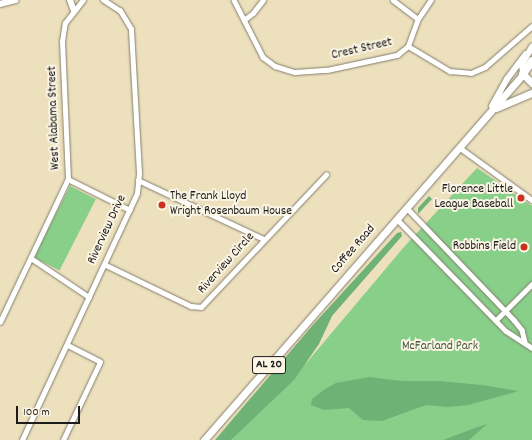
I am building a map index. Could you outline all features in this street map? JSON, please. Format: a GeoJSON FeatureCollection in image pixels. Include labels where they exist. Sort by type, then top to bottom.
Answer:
{"type":"FeatureCollection","features":[{"type":"Feature","properties":{"kind":"highway"},"geometry":{"type":"LineString","coordinates":[[523,74],[529,57]]}},
{"type":"Feature","properties":{"kind":"highway"},"geometry":{"type":"LineString","coordinates":[[523,74],[532,65]]}},
{"type":"Feature","properties":{"kind":"main road"},"geometry":{"type":"LineString","coordinates":[[0,4],[16,0]]}},
{"type":"Feature","properties":{"kind":"main road"},"geometry":{"type":"LineString","coordinates":[[70,0],[74,12]]}},
{"type":"Feature","properties":{"kind":"main road"},"geometry":{"type":"LineString","coordinates":[[490,111],[507,79],[529,57],[532,47]]}},
{"type":"Feature","properties":{"kind":"main road"},"geometry":{"type":"LineString","coordinates":[[523,74],[532,83]]}},
{"type":"Feature","properties":{"kind":"main road","name":"Coffee Road"},"geometry":{"type":"LineString","coordinates":[[204,440],[523,74]]}},
{"type":"Feature","properties":{"kind":"main road"},"geometry":{"type":"LineString","coordinates":[[490,111],[532,93]]}},
{"type":"Feature","properties":{"kind":"street","name":"West Alabama Street"},"geometry":{"type":"LineString","coordinates":[[0,322],[2,313],[31,258],[68,179],[62,41],[65,23],[83,0]]}},
{"type":"Feature","properties":{"kind":"street","name":"Riverview Drive"},"geometry":{"type":"LineString","coordinates":[[22,440],[130,210],[138,180],[131,28],[124,15],[103,0]]}},
{"type":"Feature","properties":{"kind":"street","name":"Crest Street"},"geometry":{"type":"LineString","coordinates":[[234,0],[263,57],[275,66],[290,72],[311,72],[387,58],[397,55],[408,46],[450,71],[471,73],[485,67],[532,26]]}},
{"type":"Feature","properties":{"kind":"street"},"geometry":{"type":"LineString","coordinates":[[244,20],[263,0]]}},
{"type":"Feature","properties":{"kind":"street"},"geometry":{"type":"LineString","coordinates":[[393,0],[418,19]]}},
{"type":"Feature","properties":{"kind":"street"},"geometry":{"type":"LineString","coordinates":[[408,46],[418,19],[431,0]]}},
{"type":"Feature","properties":{"kind":"street"},"geometry":{"type":"LineString","coordinates":[[459,148],[532,200]]}},
{"type":"Feature","properties":{"kind":"street","name":"Riverview Circle"},"geometry":{"type":"LineString","coordinates":[[104,264],[191,306],[201,307],[326,175]]}},
{"type":"Feature","properties":{"kind":"street"},"geometry":{"type":"LineString","coordinates":[[68,179],[130,210]]}},
{"type":"Feature","properties":{"kind":"street"},"geometry":{"type":"LineString","coordinates":[[138,180],[264,239]]}},
{"type":"Feature","properties":{"kind":"street"},"geometry":{"type":"LineString","coordinates":[[407,208],[506,310],[522,330],[525,342]]}},
{"type":"Feature","properties":{"kind":"street"},"geometry":{"type":"LineString","coordinates":[[397,219],[496,320],[515,337],[525,342],[532,348]]}},
{"type":"Feature","properties":{"kind":"street"},"geometry":{"type":"LineString","coordinates":[[31,258],[89,297]]}},
{"type":"Feature","properties":{"kind":"street"},"geometry":{"type":"LineString","coordinates":[[496,320],[532,284]]}},
{"type":"Feature","properties":{"kind":"street"},"geometry":{"type":"LineString","coordinates":[[63,440],[100,362],[67,345]]}},
{"type":"Feature","properties":{"kind":"green space","name":"McFarland Park"},"geometry":{"type":"Polygon","coordinates":[[[477,168],[532,206],[532,440],[231,440],[308,361],[404,247],[477,168]]]}},
{"type":"Feature","properties":{"kind":"green space"},"geometry":{"type":"Polygon","coordinates":[[[70,186],[96,199],[60,270],[34,257],[70,186]]]}},
{"type":"Feature","properties":{"kind":"green space"},"geometry":{"type":"Polygon","coordinates":[[[429,196],[432,199],[418,214],[418,208],[429,196]]]}},
{"type":"Feature","properties":{"kind":"green space"},"geometry":{"type":"Polygon","coordinates":[[[401,232],[402,236],[332,316],[319,344],[294,380],[231,440],[215,440],[312,326],[397,233],[401,232]]]}},
{"type":"Feature","properties":{"kind":"green space"},"geometry":{"type":"Polygon","coordinates":[[[369,377],[402,381],[439,381],[482,385],[519,391],[468,405],[448,407],[426,405],[382,421],[363,420],[349,408],[324,410],[311,405],[312,399],[336,383],[369,377]]]}},
{"type":"Feature","properties":{"kind":"green space"},"geometry":{"type":"Polygon","coordinates":[[[487,424],[469,440],[443,440],[475,428],[487,424]]]}},
{"type":"Feature","properties":{"kind":"place","name":"Florence Little League Baseball"},"geometry":{"type":"Point","coordinates":[521,198]}},
{"type":"Feature","properties":{"kind":"place","name":"The Frank Lloyd Wright Rosenbaum House"},"geometry":{"type":"Point","coordinates":[162,205]}},
{"type":"Feature","properties":{"kind":"place","name":"Robbins Field"},"geometry":{"type":"Point","coordinates":[524,247]}}]}
